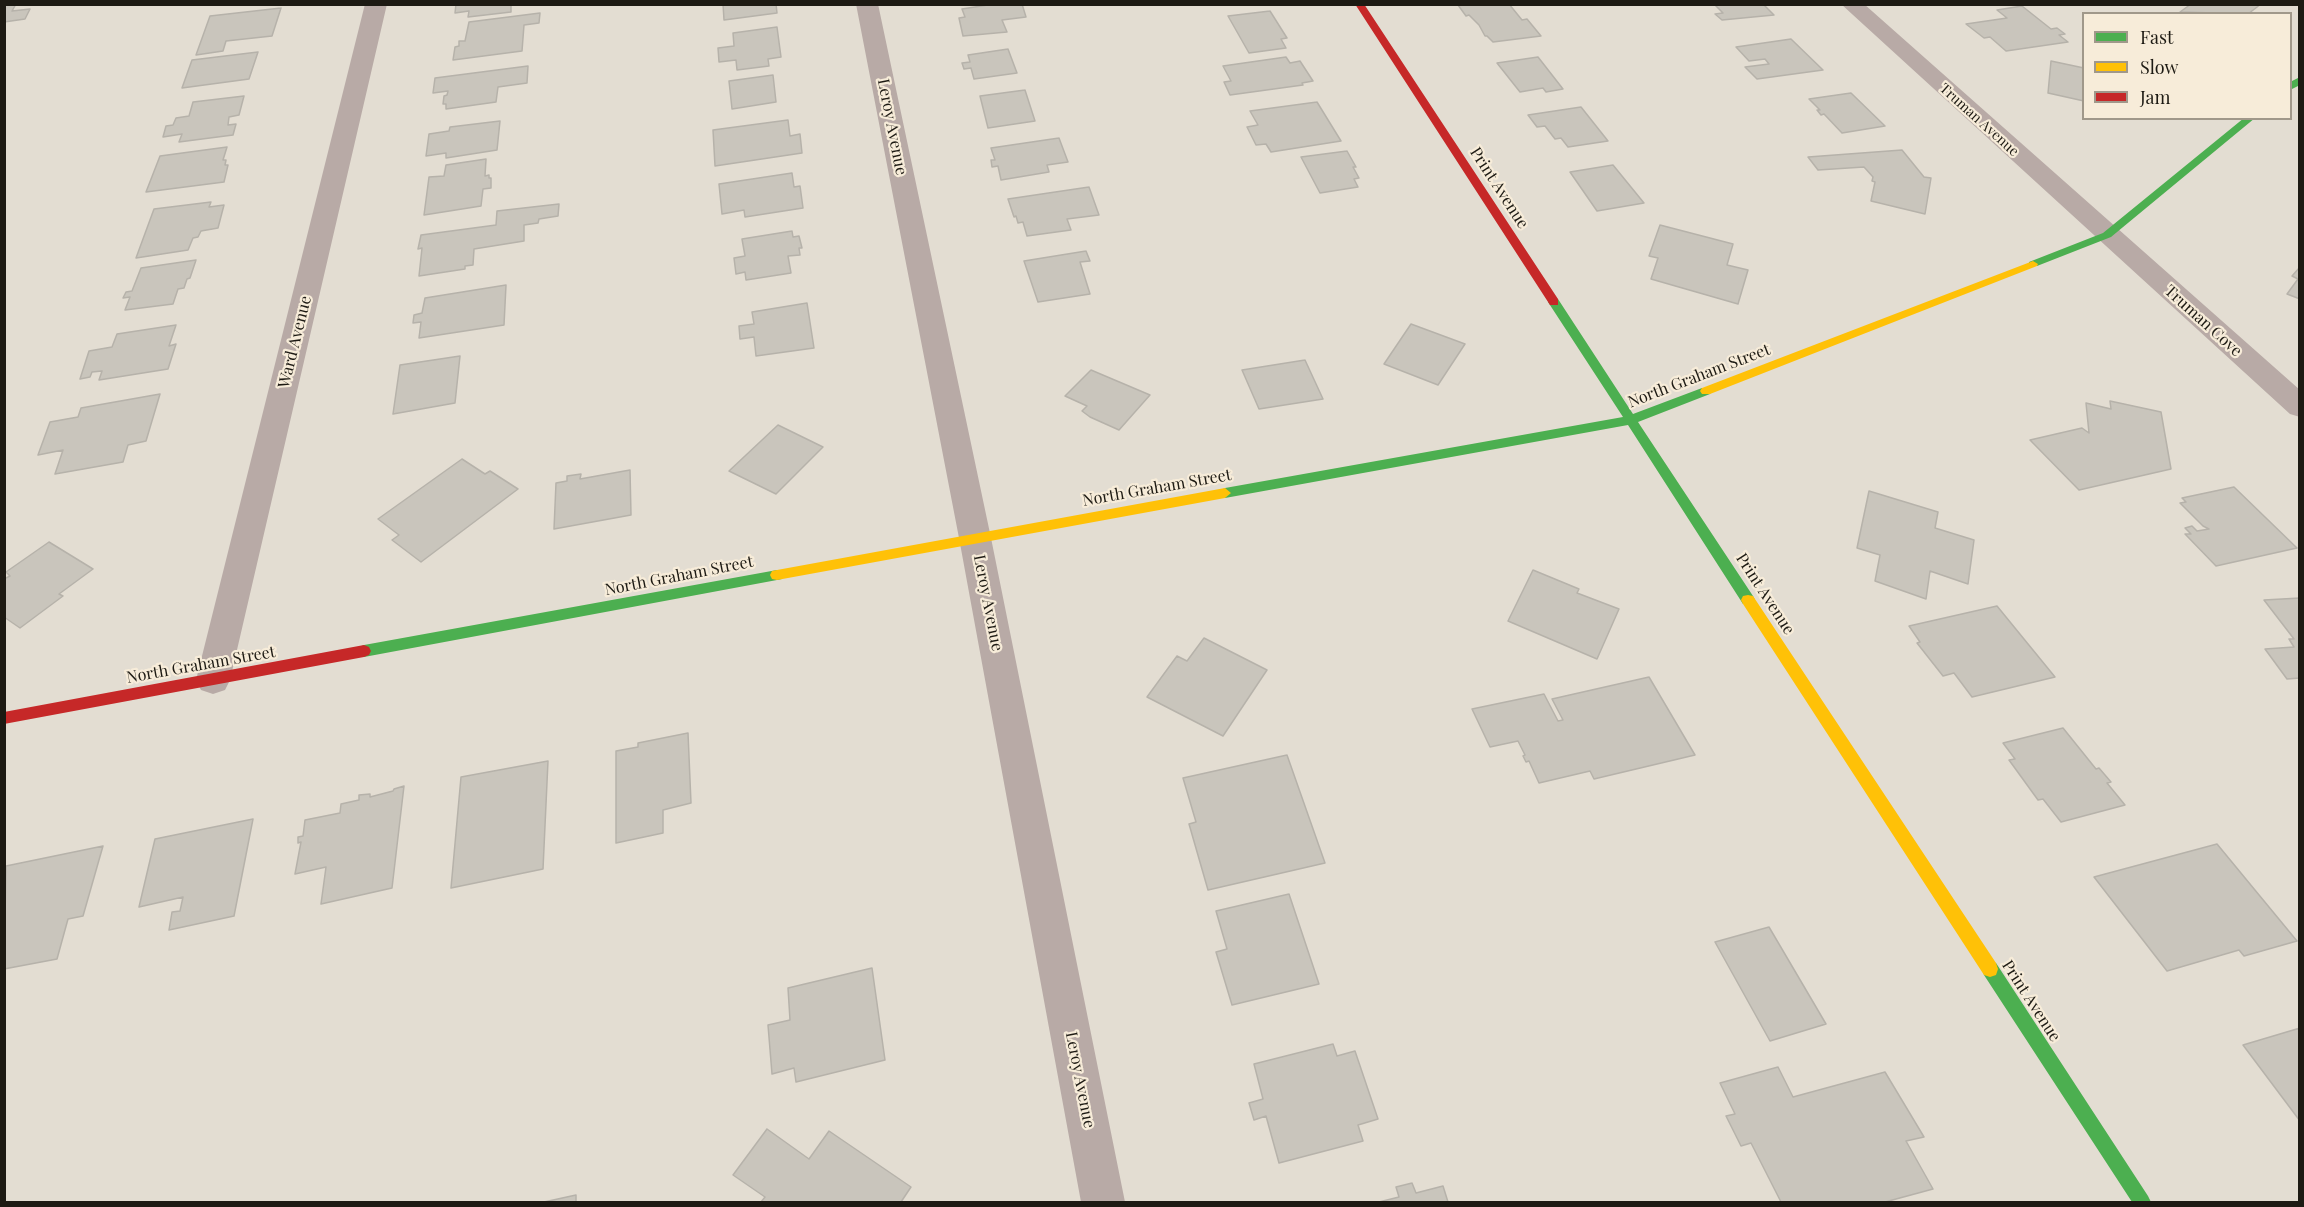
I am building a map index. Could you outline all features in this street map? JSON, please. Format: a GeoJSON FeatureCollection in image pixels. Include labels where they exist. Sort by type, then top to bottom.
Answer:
{"type":"FeatureCollection","features":[{"type":"Feature","properties":{"kind":"main road","name":"Print Avenue"},"geometry":{"type":"LineString","coordinates":[[1359,4],[2142,1203]]}},
{"type":"Feature","properties":{"kind":"main road","name":"North Graham Street"},"geometry":{"type":"LineString","coordinates":[[4,718],[975,538],[1631,420],[2107,235],[2250,120]]}},
{"type":"Feature","properties":{"kind":"street","name":"Ward Avenue"},"geometry":{"type":"LineString","coordinates":[[213,680],[376,4]]}},
{"type":"Feature","properties":{"kind":"street","name":"Leroy Avenue"},"geometry":{"type":"LineString","coordinates":[[867,4],[975,538],[1103,1203]]}},
{"type":"Feature","properties":{"kind":"street","name":"Truman Avenue"},"geometry":{"type":"LineString","coordinates":[[1851,4],[2107,235]]}},
{"type":"Feature","properties":{"kind":"street","name":"Truman Cove"},"geometry":{"type":"LineString","coordinates":[[2107,235],[2300,407]]}},
{"type":"Feature","properties":{"kind":"building"},"geometry":{"type":"Polygon","coordinates":[[[16,4],[12,11],[30,9],[25,19],[4,22],[4,5],[16,4]]]}},
{"type":"Feature","properties":{"kind":"building"},"geometry":{"type":"Polygon","coordinates":[[[456,4],[511,4],[511,12],[468,17],[469,11],[455,13],[456,4]]]}},
{"type":"Feature","properties":{"kind":"building"},"geometry":{"type":"Polygon","coordinates":[[[723,4],[776,4],[777,13],[724,20],[723,4]]]}},
{"type":"Feature","properties":{"kind":"building"},"geometry":{"type":"Polygon","coordinates":[[[994,4],[1022,4],[1026,17],[1002,20],[1007,32],[963,36],[959,18],[965,17],[962,9],[994,4]]]}},
{"type":"Feature","properties":{"kind":"building"},"geometry":{"type":"Polygon","coordinates":[[[1509,4],[1522,20],[1527,19],[1541,36],[1493,42],[1458,5],[1509,4]]]}},
{"type":"Feature","properties":{"kind":"building"},"geometry":{"type":"Polygon","coordinates":[[[1714,4],[1763,4],[1774,15],[1722,20],[1715,14],[1723,13],[1714,4]]]}},
{"type":"Feature","properties":{"kind":"building"},"geometry":{"type":"Polygon","coordinates":[[[2191,4],[2261,4],[2251,12],[2180,12],[2191,4]]]}},
{"type":"Feature","properties":{"kind":"building"},"geometry":{"type":"Polygon","coordinates":[[[2022,6],[2051,29],[2057,28],[2065,34],[2059,35],[2068,42],[2006,51],[1990,37],[1984,38],[1966,24],[2007,18],[1997,10],[2022,6]]]}},
{"type":"Feature","properties":{"kind":"building"},"geometry":{"type":"Polygon","coordinates":[[[281,8],[272,36],[226,41],[223,51],[196,55],[210,16],[281,8]]]}},
{"type":"Feature","properties":{"kind":"building"},"geometry":{"type":"Polygon","coordinates":[[[1270,11],[1287,38],[1281,39],[1286,48],[1249,53],[1228,16],[1270,11]]]}},
{"type":"Feature","properties":{"kind":"building"},"geometry":{"type":"Polygon","coordinates":[[[540,13],[539,23],[524,25],[522,51],[453,60],[455,47],[459,46],[459,41],[465,41],[469,22],[540,13]]]}},
{"type":"Feature","properties":{"kind":"building"},"geometry":{"type":"Polygon","coordinates":[[[777,27],[781,57],[768,59],[769,66],[737,70],[736,60],[719,62],[718,48],[734,46],[733,33],[777,27]]]}},
{"type":"Feature","properties":{"kind":"building"},"geometry":{"type":"Polygon","coordinates":[[[1791,39],[1823,70],[1757,79],[1745,67],[1769,64],[1765,59],[1749,61],[1736,47],[1791,39]]]}},
{"type":"Feature","properties":{"kind":"building"},"geometry":{"type":"Polygon","coordinates":[[[1008,49],[1017,73],[974,79],[971,68],[964,69],[962,63],[970,62],[968,55],[1008,49]]]}},
{"type":"Feature","properties":{"kind":"building"},"geometry":{"type":"Polygon","coordinates":[[[258,52],[249,79],[182,88],[192,60],[258,52]]]}},
{"type":"Feature","properties":{"kind":"building"},"geometry":{"type":"Polygon","coordinates":[[[1286,57],[1290,63],[1300,61],[1313,81],[1302,83],[1303,85],[1230,95],[1224,82],[1231,81],[1223,66],[1286,57]]]}},
{"type":"Feature","properties":{"kind":"building"},"geometry":{"type":"Polygon","coordinates":[[[1538,57],[1563,89],[1546,92],[1543,88],[1520,92],[1497,63],[1538,57]]]}},
{"type":"Feature","properties":{"kind":"building"},"geometry":{"type":"Polygon","coordinates":[[[2051,61],[2082,68],[2082,101],[2048,93],[2051,61]]]}},
{"type":"Feature","properties":{"kind":"building"},"geometry":{"type":"Polygon","coordinates":[[[528,66],[527,83],[498,87],[496,102],[446,109],[446,104],[443,104],[444,96],[448,91],[433,93],[435,78],[528,66]]]}},
{"type":"Feature","properties":{"kind":"building"},"geometry":{"type":"Polygon","coordinates":[[[773,75],[776,102],[732,109],[729,81],[773,75]]]}},
{"type":"Feature","properties":{"kind":"building"},"geometry":{"type":"Polygon","coordinates":[[[1025,90],[1035,121],[988,128],[980,96],[1025,90]]]}},
{"type":"Feature","properties":{"kind":"building"},"geometry":{"type":"Polygon","coordinates":[[[1851,93],[1885,126],[1842,133],[1824,114],[1821,115],[1817,110],[1820,110],[1809,99],[1851,93]]]}},
{"type":"Feature","properties":{"kind":"building"},"geometry":{"type":"Polygon","coordinates":[[[244,96],[239,115],[229,117],[228,125],[236,124],[233,135],[179,142],[182,134],[163,137],[166,126],[173,125],[176,118],[189,116],[193,102],[244,96]]]}},
{"type":"Feature","properties":{"kind":"building"},"geometry":{"type":"Polygon","coordinates":[[[1317,102],[1341,141],[1271,152],[1266,144],[1256,145],[1247,127],[1258,125],[1250,111],[1317,102]]]}},
{"type":"Feature","properties":{"kind":"building"},"geometry":{"type":"Polygon","coordinates":[[[1581,107],[1608,141],[1568,147],[1561,138],[1555,139],[1545,126],[1537,127],[1528,115],[1581,107]]]}},
{"type":"Feature","properties":{"kind":"building"},"geometry":{"type":"Polygon","coordinates":[[[788,120],[790,136],[800,134],[802,153],[715,166],[713,130],[788,120]]]}},
{"type":"Feature","properties":{"kind":"building"},"geometry":{"type":"Polygon","coordinates":[[[500,121],[497,150],[446,158],[446,153],[426,156],[429,134],[449,131],[450,127],[500,121]]]}},
{"type":"Feature","properties":{"kind":"building"},"geometry":{"type":"Polygon","coordinates":[[[1059,138],[1068,162],[1047,165],[1049,172],[1001,180],[998,166],[992,167],[991,160],[995,160],[991,148],[1059,138]]]}},
{"type":"Feature","properties":{"kind":"building"},"geometry":{"type":"Polygon","coordinates":[[[227,147],[223,160],[226,160],[225,165],[228,165],[224,182],[146,192],[160,156],[227,147]]]}},
{"type":"Feature","properties":{"kind":"building"},"geometry":{"type":"Polygon","coordinates":[[[1902,150],[1924,177],[1931,178],[1925,214],[1871,201],[1875,182],[1872,181],[1873,177],[1864,167],[1818,170],[1808,157],[1902,150]]]}},
{"type":"Feature","properties":{"kind":"building"},"geometry":{"type":"Polygon","coordinates":[[[1347,151],[1356,167],[1353,167],[1359,178],[1354,179],[1358,187],[1320,193],[1301,157],[1347,151]]]}},
{"type":"Feature","properties":{"kind":"building"},"geometry":{"type":"Polygon","coordinates":[[[486,159],[485,176],[489,175],[491,178],[491,188],[483,189],[481,206],[424,215],[429,177],[444,176],[446,165],[486,159]]]}},
{"type":"Feature","properties":{"kind":"building"},"geometry":{"type":"Polygon","coordinates":[[[1613,165],[1644,203],[1597,211],[1570,172],[1613,165]]]}},
{"type":"Feature","properties":{"kind":"building"},"geometry":{"type":"Polygon","coordinates":[[[792,173],[794,187],[800,186],[803,208],[745,217],[744,210],[722,214],[719,184],[792,173]]]}},
{"type":"Feature","properties":{"kind":"building"},"geometry":{"type":"Polygon","coordinates":[[[1089,187],[1099,215],[1067,219],[1071,230],[1027,236],[1023,222],[1018,223],[1016,216],[1014,217],[1008,199],[1089,187]]]}},
{"type":"Feature","properties":{"kind":"building"},"geometry":{"type":"Polygon","coordinates":[[[211,202],[209,207],[224,205],[218,228],[201,231],[198,237],[193,238],[188,250],[136,258],[154,209],[211,202]]]}},
{"type":"Feature","properties":{"kind":"building"},"geometry":{"type":"Polygon","coordinates":[[[559,204],[558,216],[539,219],[538,223],[524,225],[524,241],[474,249],[473,265],[465,266],[465,269],[419,276],[422,248],[418,249],[421,235],[496,225],[497,211],[559,204]]]}},
{"type":"Feature","properties":{"kind":"building"},"geometry":{"type":"Polygon","coordinates":[[[1660,225],[1733,244],[1727,265],[1748,270],[1738,304],[1651,279],[1658,258],[1649,256],[1660,225]]]}},
{"type":"Feature","properties":{"kind":"building"},"geometry":{"type":"Polygon","coordinates":[[[792,231],[793,237],[799,236],[802,248],[799,248],[800,255],[788,256],[791,273],[746,280],[745,272],[736,274],[734,258],[745,256],[742,239],[792,231]]]}},
{"type":"Feature","properties":{"kind":"building"},"geometry":{"type":"Polygon","coordinates":[[[1086,251],[1090,261],[1080,262],[1090,294],[1038,302],[1024,261],[1086,251]]]}},
{"type":"Feature","properties":{"kind":"building"},"geometry":{"type":"Polygon","coordinates":[[[196,260],[190,278],[187,279],[184,288],[178,289],[173,304],[125,310],[130,297],[123,298],[126,292],[132,291],[141,268],[196,260]]]}},
{"type":"Feature","properties":{"kind":"building"},"geometry":{"type":"Polygon","coordinates":[[[2300,267],[2300,299],[2287,294],[2298,279],[2292,276],[2300,267]]]}},
{"type":"Feature","properties":{"kind":"building"},"geometry":{"type":"Polygon","coordinates":[[[506,285],[504,325],[419,338],[421,322],[413,323],[414,315],[422,313],[425,298],[506,285]]]}},
{"type":"Feature","properties":{"kind":"building"},"geometry":{"type":"Polygon","coordinates":[[[807,303],[814,348],[756,356],[754,337],[740,339],[739,326],[754,324],[752,312],[807,303]]]}},
{"type":"Feature","properties":{"kind":"building"},"geometry":{"type":"Polygon","coordinates":[[[1411,324],[1465,344],[1438,385],[1384,364],[1411,324]]]}},
{"type":"Feature","properties":{"kind":"building"},"geometry":{"type":"Polygon","coordinates":[[[176,325],[169,346],[176,344],[168,369],[99,380],[102,371],[92,372],[90,377],[80,379],[89,351],[112,347],[117,334],[176,325]]]}},
{"type":"Feature","properties":{"kind":"building"},"geometry":{"type":"Polygon","coordinates":[[[460,356],[455,403],[393,414],[400,365],[460,356]]]}},
{"type":"Feature","properties":{"kind":"building"},"geometry":{"type":"Polygon","coordinates":[[[1305,360],[1323,399],[1259,409],[1242,370],[1305,360]]]}},
{"type":"Feature","properties":{"kind":"building"},"geometry":{"type":"Polygon","coordinates":[[[1091,370],[1150,395],[1119,430],[1090,417],[1082,411],[1087,406],[1065,396],[1091,370]]]}},
{"type":"Feature","properties":{"kind":"building"},"geometry":{"type":"Polygon","coordinates":[[[160,394],[146,441],[128,445],[123,462],[55,474],[63,450],[38,455],[50,422],[78,417],[81,408],[160,394]]]}},
{"type":"Feature","properties":{"kind":"building"},"geometry":{"type":"Polygon","coordinates":[[[2110,401],[2161,412],[2171,469],[2079,490],[2030,440],[2082,428],[2089,433],[2086,403],[2111,409],[2110,401]]]}},
{"type":"Feature","properties":{"kind":"building"},"geometry":{"type":"Polygon","coordinates":[[[778,425],[823,447],[776,494],[729,471],[778,425]]]}},
{"type":"Feature","properties":{"kind":"building"},"geometry":{"type":"Polygon","coordinates":[[[462,459],[485,474],[490,471],[518,489],[421,562],[392,540],[399,535],[378,519],[462,459]]]}},
{"type":"Feature","properties":{"kind":"building"},"geometry":{"type":"Polygon","coordinates":[[[630,470],[631,515],[554,529],[556,483],[567,481],[567,476],[581,474],[580,479],[630,470]]]}},
{"type":"Feature","properties":{"kind":"building"},"geometry":{"type":"Polygon","coordinates":[[[2234,487],[2297,548],[2216,566],[2185,534],[2191,534],[2185,528],[2192,526],[2197,531],[2209,529],[2180,503],[2186,502],[2182,498],[2234,487]]]}},
{"type":"Feature","properties":{"kind":"building"},"geometry":{"type":"Polygon","coordinates":[[[1869,491],[1938,512],[1935,528],[1974,540],[1968,584],[1930,571],[1926,599],[1875,581],[1880,555],[1857,548],[1869,491]]]}},
{"type":"Feature","properties":{"kind":"building"},"geometry":{"type":"Polygon","coordinates":[[[49,542],[93,569],[59,594],[63,596],[20,628],[4,617],[4,579],[10,576],[6,572],[49,542]]]}},
{"type":"Feature","properties":{"kind":"building"},"geometry":{"type":"Polygon","coordinates":[[[1533,570],[1579,589],[1577,593],[1619,609],[1597,659],[1508,621],[1533,570]]]}},
{"type":"Feature","properties":{"kind":"building"},"geometry":{"type":"Polygon","coordinates":[[[2300,598],[2300,678],[2287,679],[2265,649],[2294,647],[2289,639],[2294,639],[2264,600],[2300,598]]]}},
{"type":"Feature","properties":{"kind":"building"},"geometry":{"type":"Polygon","coordinates":[[[1997,606],[2055,677],[1972,697],[1954,673],[1943,676],[1917,643],[1920,642],[1909,626],[1997,606]]]}},
{"type":"Feature","properties":{"kind":"building"},"geometry":{"type":"Polygon","coordinates":[[[1204,638],[1267,670],[1223,736],[1147,697],[1177,656],[1187,661],[1204,638]]]}},
{"type":"Feature","properties":{"kind":"building"},"geometry":{"type":"Polygon","coordinates":[[[1649,677],[1695,755],[1594,779],[1590,771],[1539,783],[1529,761],[1526,762],[1523,756],[1525,755],[1518,741],[1490,747],[1472,709],[1544,694],[1558,721],[1563,720],[1552,699],[1649,677]]]}},
{"type":"Feature","properties":{"kind":"building"},"geometry":{"type":"Polygon","coordinates":[[[2063,728],[2096,769],[2099,768],[2111,782],[2107,783],[2125,805],[2061,822],[2043,799],[2038,800],[2009,760],[2015,759],[2003,743],[2063,728]]]}},
{"type":"Feature","properties":{"kind":"building"},"geometry":{"type":"Polygon","coordinates":[[[688,733],[691,803],[663,810],[663,833],[616,843],[616,751],[638,747],[638,743],[688,733]]]}},
{"type":"Feature","properties":{"kind":"building"},"geometry":{"type":"Polygon","coordinates":[[[1287,755],[1325,863],[1208,890],[1189,824],[1196,822],[1183,778],[1287,755]]]}},
{"type":"Feature","properties":{"kind":"building"},"geometry":{"type":"Polygon","coordinates":[[[548,761],[543,869],[451,888],[461,777],[548,761]]]}},
{"type":"Feature","properties":{"kind":"building"},"geometry":{"type":"Polygon","coordinates":[[[404,786],[392,888],[321,904],[326,867],[295,874],[301,842],[298,843],[298,837],[303,836],[305,820],[340,813],[341,804],[359,800],[359,795],[370,794],[370,797],[404,786]]]}},
{"type":"Feature","properties":{"kind":"building"},"geometry":{"type":"Polygon","coordinates":[[[253,819],[234,916],[169,930],[172,912],[180,911],[183,897],[139,907],[155,839],[253,819]]]}},
{"type":"Feature","properties":{"kind":"building"},"geometry":{"type":"Polygon","coordinates":[[[2217,844],[2297,941],[2244,956],[2239,950],[2167,971],[2094,877],[2217,844]]]}},
{"type":"Feature","properties":{"kind":"building"},"geometry":{"type":"Polygon","coordinates":[[[103,846],[83,916],[68,919],[57,959],[4,969],[6,866],[103,846]]]}},
{"type":"Feature","properties":{"kind":"building"},"geometry":{"type":"Polygon","coordinates":[[[1289,894],[1319,984],[1232,1005],[1216,952],[1227,949],[1216,911],[1289,894]]]}},
{"type":"Feature","properties":{"kind":"building"},"geometry":{"type":"Polygon","coordinates":[[[1769,927],[1826,1024],[1770,1041],[1715,942],[1769,927]]]}},
{"type":"Feature","properties":{"kind":"building"},"geometry":{"type":"Polygon","coordinates":[[[872,968],[885,1060],[796,1082],[794,1068],[772,1074],[768,1025],[790,1020],[788,988],[872,968]]]}},
{"type":"Feature","properties":{"kind":"building"},"geometry":{"type":"Polygon","coordinates":[[[2300,1028],[2300,1121],[2243,1045],[2300,1028]]]}},
{"type":"Feature","properties":{"kind":"building"},"geometry":{"type":"Polygon","coordinates":[[[1333,1044],[1337,1056],[1355,1051],[1378,1119],[1358,1125],[1363,1141],[1279,1163],[1266,1116],[1254,1120],[1249,1103],[1263,1099],[1254,1064],[1333,1044]]]}},
{"type":"Feature","properties":{"kind":"building"},"geometry":{"type":"Polygon","coordinates":[[[1778,1067],[1793,1097],[1885,1072],[1924,1137],[1906,1141],[1933,1189],[1885,1202],[1781,1202],[1751,1143],[1741,1146],[1726,1116],[1735,1114],[1720,1083],[1778,1067]]]}},
{"type":"Feature","properties":{"kind":"building"},"geometry":{"type":"Polygon","coordinates":[[[767,1129],[809,1159],[829,1131],[911,1187],[901,1202],[761,1202],[765,1197],[733,1175],[767,1129]]]}},
{"type":"Feature","properties":{"kind":"building"},"geometry":{"type":"Polygon","coordinates":[[[1412,1183],[1416,1193],[1443,1186],[1448,1202],[1379,1202],[1399,1197],[1396,1187],[1412,1183]]]}},
{"type":"Feature","properties":{"kind":"building"},"geometry":{"type":"Polygon","coordinates":[[[576,1195],[576,1202],[544,1202],[576,1195]]]}},
{"type":"Feature","properties":{"kind":"traffic: fast"},"geometry":{"type":"LineString","coordinates":[[2292,86],[2300,80]]}},
{"type":"Feature","properties":{"kind":"traffic: fast"},"geometry":{"type":"LineString","coordinates":[[2033,264],[2107,235],[2249,120]]}},
{"type":"Feature","properties":{"kind":"traffic: fast"},"geometry":{"type":"LineString","coordinates":[[1554,302],[1748,600]]}},
{"type":"Feature","properties":{"kind":"traffic: fast"},"geometry":{"type":"LineString","coordinates":[[1225,493],[1631,420],[1706,391]]}},
{"type":"Feature","properties":{"kind":"traffic: fast"},"geometry":{"type":"LineString","coordinates":[[364,651],[777,575]]}},
{"type":"Feature","properties":{"kind":"traffic: fast"},"geometry":{"type":"LineString","coordinates":[[1990,969],[2142,1202]]}},
{"type":"Feature","properties":{"kind":"traffic: slow"},"geometry":{"type":"LineString","coordinates":[[1706,391],[2033,264]]}},
{"type":"Feature","properties":{"kind":"traffic: slow"},"geometry":{"type":"LineString","coordinates":[[777,575],[1225,493]]}},
{"type":"Feature","properties":{"kind":"traffic: slow"},"geometry":{"type":"LineString","coordinates":[[1748,600],[1990,969]]}},
{"type":"Feature","properties":{"kind":"traffic: jam"},"geometry":{"type":"LineString","coordinates":[[1359,4],[1554,302]]}},
{"type":"Feature","properties":{"kind":"traffic: jam"},"geometry":{"type":"LineString","coordinates":[[4,718],[364,651]]}}]}
